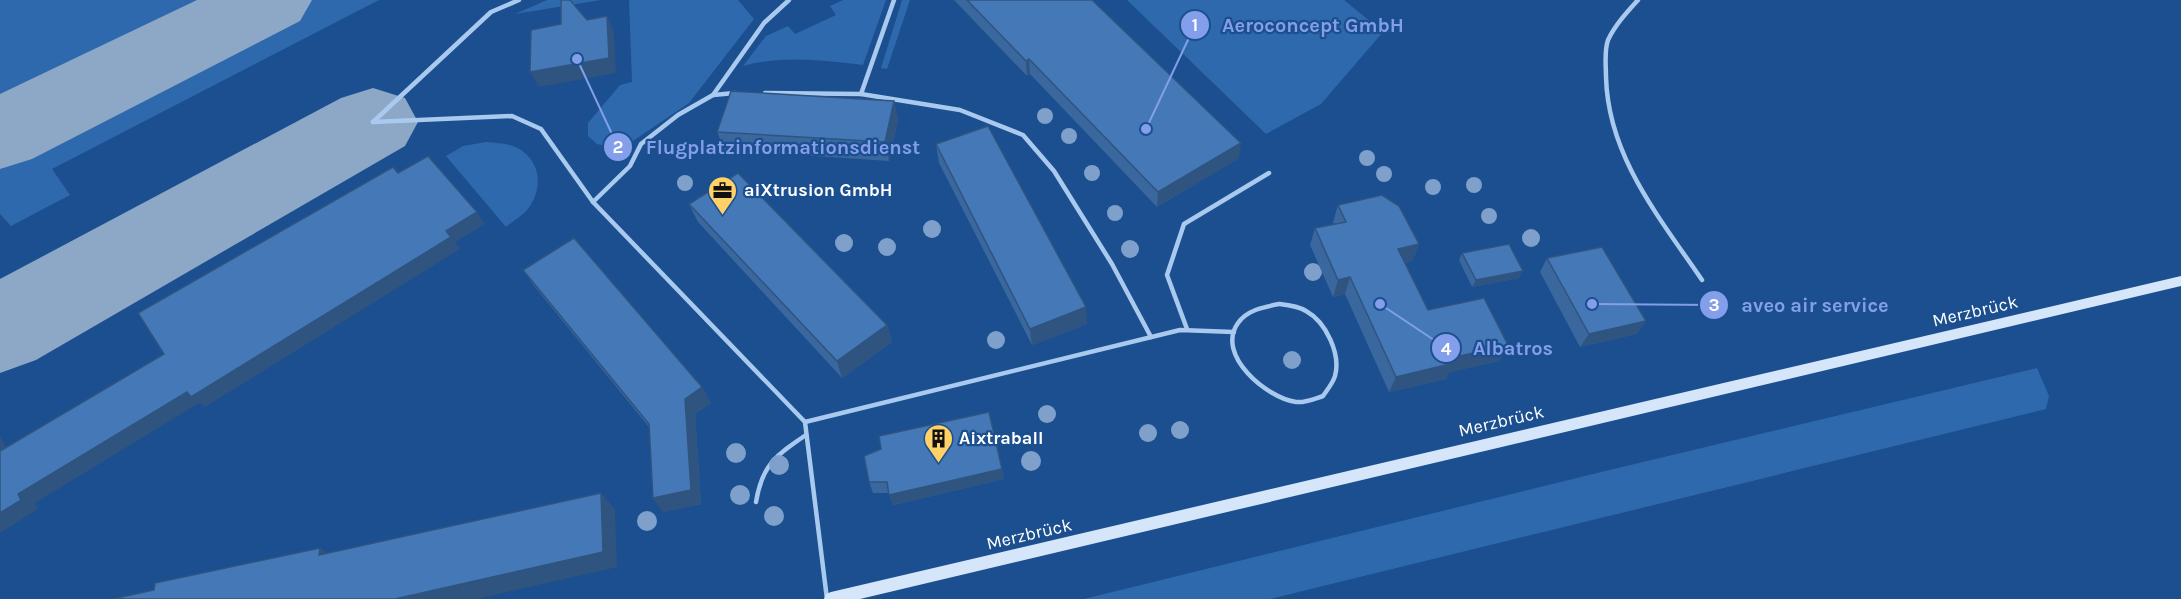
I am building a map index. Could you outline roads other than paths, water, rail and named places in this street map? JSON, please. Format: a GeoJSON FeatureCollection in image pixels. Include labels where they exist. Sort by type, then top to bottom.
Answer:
{"type":"FeatureCollection","features":[{"type":"Feature","properties":{"kind":"main road","name":"Merzbrück"},"geometry":{"type":"LineString","coordinates":[[829,599],[2181,281]]}},
{"type":"Feature","properties":{"kind":"lane"},"geometry":{"type":"LineString","coordinates":[[519,0],[491,12],[373,122],[512,116],[541,129],[593,202],[805,422],[829,599]]}},
{"type":"Feature","properties":{"kind":"lane"},"geometry":{"type":"LineString","coordinates":[[593,202],[630,166],[641,144],[678,115],[713,95],[764,24],[789,0]]}},
{"type":"Feature","properties":{"kind":"lane"},"geometry":{"type":"LineString","coordinates":[[861,94],[894,0]]}},
{"type":"Feature","properties":{"kind":"lane"},"geometry":{"type":"LineString","coordinates":[[1638,0],[1625,14],[1607,42],[1605,78],[1607,114],[1619,149],[1639,185],[1702,280]]}},
{"type":"Feature","properties":{"kind":"lane"},"geometry":{"type":"LineString","coordinates":[[713,95],[743,93]]}},
{"type":"Feature","properties":{"kind":"lane"},"geometry":{"type":"LineString","coordinates":[[755,93],[861,94],[960,110],[1023,135],[1054,171],[1112,264],[1151,337]]}},
{"type":"Feature","properties":{"kind":"lane"},"geometry":{"type":"LineString","coordinates":[[1187,328],[1167,275],[1184,224],[1269,173]]}},
{"type":"Feature","properties":{"kind":"lane"},"geometry":{"type":"LineString","coordinates":[[1279,304],[1307,312],[1318,321],[1331,344],[1337,362],[1335,378],[1323,396],[1300,402],[1275,394],[1244,371],[1235,359],[1232,345],[1234,332],[1240,320],[1251,311],[1267,306],[1279,304]]}},
{"type":"Feature","properties":{"kind":"lane"},"geometry":{"type":"LineString","coordinates":[[805,422],[1187,328],[1234,332]]}},
{"type":"Feature","properties":{"kind":"lane"},"geometry":{"type":"LineString","coordinates":[[756,502],[759,480],[767,464],[806,435]]}},
{"type":"Feature","properties":{"kind":"place","name":"Flugplatzinformationsdienst"},"geometry":{"type":"Point","coordinates":[577,59]}},
{"type":"Feature","properties":{"kind":"place","name":"Aeroconcept GmbH"},"geometry":{"type":"Point","coordinates":[1146,129]}},
{"type":"Feature","properties":{"kind":"place","name":"aiXtrusion GmbH"},"geometry":{"type":"Point","coordinates":[723,216]}},
{"type":"Feature","properties":{"kind":"place","name":"Albatros"},"geometry":{"type":"Point","coordinates":[1380,304]}},
{"type":"Feature","properties":{"kind":"place","name":"aveo air service"},"geometry":{"type":"Point","coordinates":[1592,304]}},
{"type":"Feature","properties":{"kind":"place","name":"Aixtraball"},"geometry":{"type":"Point","coordinates":[938,464]}}]}
